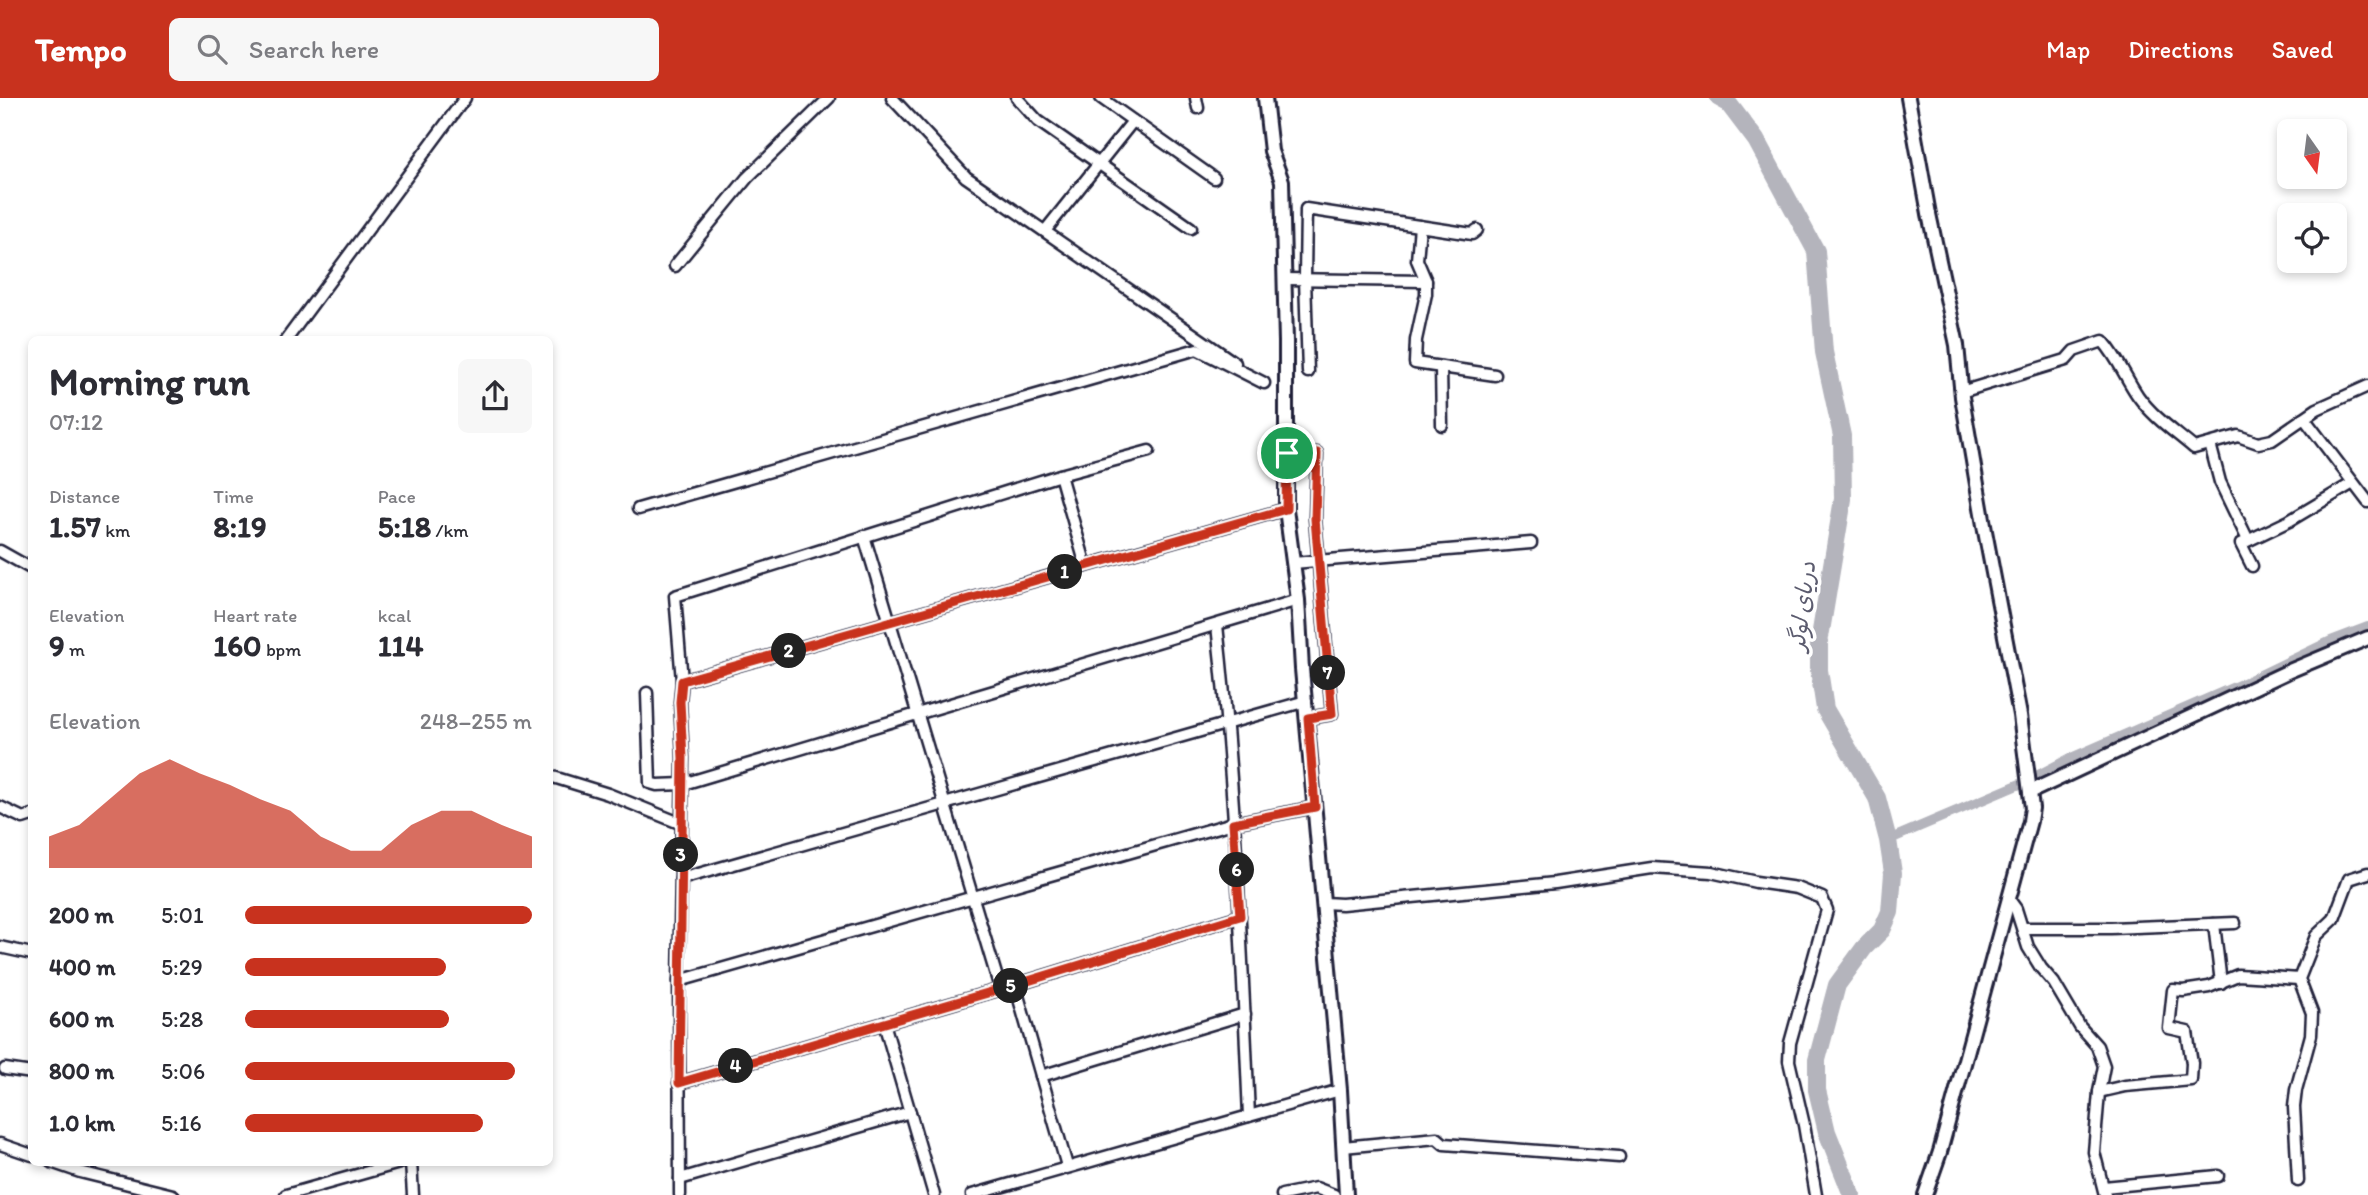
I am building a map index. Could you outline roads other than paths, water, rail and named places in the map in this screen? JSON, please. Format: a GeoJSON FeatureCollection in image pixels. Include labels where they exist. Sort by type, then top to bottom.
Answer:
{"type":"FeatureCollection","features":[{"type":"Feature","properties":{"kind":"street"},"geometry":{"type":"LineString","coordinates":[[289,336],[465,98]]}},
{"type":"Feature","properties":{"kind":"street"},"geometry":{"type":"LineString","coordinates":[[675,266],[747,178],[829,98]]}},
{"type":"Feature","properties":{"kind":"street"},"geometry":{"type":"LineString","coordinates":[[892,98],[966,177],[1264,383]]}},
{"type":"Feature","properties":{"kind":"street"},"geometry":{"type":"LineString","coordinates":[[1017,98],[1038,121],[1191,228]]}},
{"type":"Feature","properties":{"kind":"street"},"geometry":{"type":"LineString","coordinates":[[1101,98],[1214,178]]}},
{"type":"Feature","properties":{"kind":"street"},"geometry":{"type":"LineString","coordinates":[[1265,98],[1271,151],[1282,181],[1286,509],[1298,600],[1315,807],[1327,904],[1345,1147],[1346,1195]]}},
{"type":"Feature","properties":{"kind":"street"},"geometry":{"type":"LineString","coordinates":[[1908,98],[1957,345],[1961,392],[2020,715],[2029,784],[2030,821],[1940,1152],[1925,1195]]}},
{"type":"Feature","properties":{"kind":"street"},"geometry":{"type":"LineString","coordinates":[[1045,231],[1133,121]]}},
{"type":"Feature","properties":{"kind":"street"},"geometry":{"type":"LineString","coordinates":[[1308,372],[1306,209],[1472,234],[1477,230]]}},
{"type":"Feature","properties":{"kind":"street"},"geometry":{"type":"LineString","coordinates":[[1420,226],[1417,260],[1426,281],[1426,294],[1416,340],[1415,363],[1495,375]]}},
{"type":"Feature","properties":{"kind":"street"},"geometry":{"type":"LineString","coordinates":[[1284,279],[1426,281]]}},
{"type":"Feature","properties":{"kind":"street"},"geometry":{"type":"LineString","coordinates":[[1961,392],[2066,360],[2074,351],[2102,341],[2115,355],[2138,396],[2159,420],[2194,447],[2238,436],[2258,443],[2272,440],[2316,409],[2368,386]]}},
{"type":"Feature","properties":{"kind":"street"},"geometry":{"type":"LineString","coordinates":[[638,509],[1197,349],[1286,392]]}},
{"type":"Feature","properties":{"kind":"street"},"geometry":{"type":"LineString","coordinates":[[1441,367],[1442,425]]}},
{"type":"Feature","properties":{"kind":"street"},"geometry":{"type":"LineString","coordinates":[[2304,418],[2368,502]]}},
{"type":"Feature","properties":{"kind":"street"},"geometry":{"type":"LineString","coordinates":[[2210,444],[2220,482],[2248,540]]}},
{"type":"Feature","properties":{"kind":"street"},"geometry":{"type":"LineString","coordinates":[[681,1195],[679,1083],[682,681],[674,596],[1060,475],[1149,451]]}},
{"type":"Feature","properties":{"kind":"street"},"geometry":{"type":"LineString","coordinates":[[1287,453],[1317,453],[1317,560],[1332,714],[1308,718]]}},
{"type":"Feature","properties":{"kind":"street"},"geometry":{"type":"LineString","coordinates":[[1060,475],[1086,566]]}},
{"type":"Feature","properties":{"kind":"street"},"geometry":{"type":"LineString","coordinates":[[2252,566],[2241,544],[2289,521],[2353,483]]}},
{"type":"Feature","properties":{"kind":"street"},"geometry":{"type":"LineString","coordinates":[[682,681],[1286,509]]}},
{"type":"Feature","properties":{"kind":"street"},"geometry":{"type":"LineString","coordinates":[[864,536],[1000,988]]}},
{"type":"Feature","properties":{"kind":"street"},"geometry":{"type":"LineString","coordinates":[[1293,563],[1531,543]]}},
{"type":"Feature","properties":{"kind":"street"},"geometry":{"type":"LineString","coordinates":[[0,551],[28,567]]}},
{"type":"Feature","properties":{"kind":"street"},"geometry":{"type":"LineString","coordinates":[[647,692],[650,783],[683,784],[1298,600]]}},
{"type":"Feature","properties":{"kind":"street"},"geometry":{"type":"LineString","coordinates":[[1217,625],[1228,723],[1249,1116]]}},
{"type":"Feature","properties":{"kind":"street"},"geometry":{"type":"LineString","coordinates":[[2029,784],[2368,638]]}},
{"type":"Feature","properties":{"kind":"street"},"geometry":{"type":"LineString","coordinates":[[681,879],[1306,701]]}},
{"type":"Feature","properties":{"kind":"street"},"geometry":{"type":"LineString","coordinates":[[553,777],[608,794],[682,824]]}},
{"type":"Feature","properties":{"kind":"street"},"geometry":{"type":"LineString","coordinates":[[0,807],[23,818],[28,816]]}},
{"type":"Feature","properties":{"kind":"street"},"geometry":{"type":"LineString","coordinates":[[680,981],[1233,823],[1315,807]]}},
{"type":"Feature","properties":{"kind":"street"},"geometry":{"type":"LineString","coordinates":[[1327,904],[1555,883],[1652,868],[1711,872],[1797,888],[1822,898],[1827,910],[1807,986],[1796,1016],[1789,1061],[1816,1195]]}},
{"type":"Feature","properties":{"kind":"street"},"geometry":{"type":"LineString","coordinates":[[2298,1181],[2293,1117],[2296,1090],[2311,1035],[2312,1013],[2299,979],[2316,936],[2334,919],[2349,878],[2368,873]]}},
{"type":"Feature","properties":{"kind":"street"},"geometry":{"type":"LineString","coordinates":[[2008,898],[2016,909],[2028,947],[2054,983],[2080,1027],[2096,1046],[2104,1066],[2094,1152],[2104,1191],[2218,1176]]}},
{"type":"Feature","properties":{"kind":"street"},"geometry":{"type":"LineString","coordinates":[[679,1083],[1240,916]]}},
{"type":"Feature","properties":{"kind":"street"},"geometry":{"type":"LineString","coordinates":[[2023,928],[2235,923]]}},
{"type":"Feature","properties":{"kind":"street"},"geometry":{"type":"LineString","coordinates":[[2214,924],[2221,983]]}},
{"type":"Feature","properties":{"kind":"street"},"geometry":{"type":"LineString","coordinates":[[0,947],[28,953]]}},
{"type":"Feature","properties":{"kind":"street"},"geometry":{"type":"LineString","coordinates":[[2099,1092],[2125,1086],[2191,1080],[2192,1063],[2187,1032],[2169,1028],[2173,990],[2183,991],[2221,983],[2238,975],[2299,979]]}},
{"type":"Feature","properties":{"kind":"street"},"geometry":{"type":"LineString","coordinates":[[1015,985],[1067,1166]]}},
{"type":"Feature","properties":{"kind":"street"},"geometry":{"type":"LineString","coordinates":[[1041,1076],[1245,1014]]}},
{"type":"Feature","properties":{"kind":"street"},"geometry":{"type":"LineString","coordinates":[[884,1023],[934,1195]]}},
{"type":"Feature","properties":{"kind":"street"},"geometry":{"type":"LineString","coordinates":[[5,1069],[28,1072]]}},
{"type":"Feature","properties":{"kind":"street"},"geometry":{"type":"LineString","coordinates":[[972,1195],[1340,1090]]}},
{"type":"Feature","properties":{"kind":"street"},"geometry":{"type":"LineString","coordinates":[[680,1179],[910,1112]]}},
{"type":"Feature","properties":{"kind":"street"},"geometry":{"type":"LineString","coordinates":[[1345,1147],[1437,1138],[1444,1144],[1619,1157]]}},
{"type":"Feature","properties":{"kind":"street"},"geometry":{"type":"LineString","coordinates":[[0,1144],[28,1154]]}},
{"type":"Feature","properties":{"kind":"street"},"geometry":{"type":"LineString","coordinates":[[63,1166],[173,1195]]}},
{"type":"Feature","properties":{"kind":"street"},"geometry":{"type":"LineString","coordinates":[[286,1195],[389,1166]]}},
{"type":"Feature","properties":{"kind":"street"},"geometry":{"type":"LineString","coordinates":[[411,1166],[412,1195]]}},
{"type":"Feature","properties":{"kind":"street"},"geometry":{"type":"LineString","coordinates":[[1282,1195],[1316,1188],[1334,1195]]}},
{"type":"Feature","properties":{"kind":"waterway","name":"دریای لوگر"},"geometry":{"type":"LineString","coordinates":[[1719,98],[1728,103],[1756,140],[1816,251],[1824,352],[1842,436],[1843,499],[1819,643],[1819,670],[1825,709],[1877,798],[1893,873],[1890,912],[1882,930],[1864,948],[1837,985],[1817,1060],[1817,1090],[1827,1132],[1852,1195]]}},
{"type":"Feature","properties":{"kind":"waterway"},"geometry":{"type":"LineString","coordinates":[[1888,840],[2027,781],[2071,758],[2248,681],[2331,641],[2368,627]]}}]}
